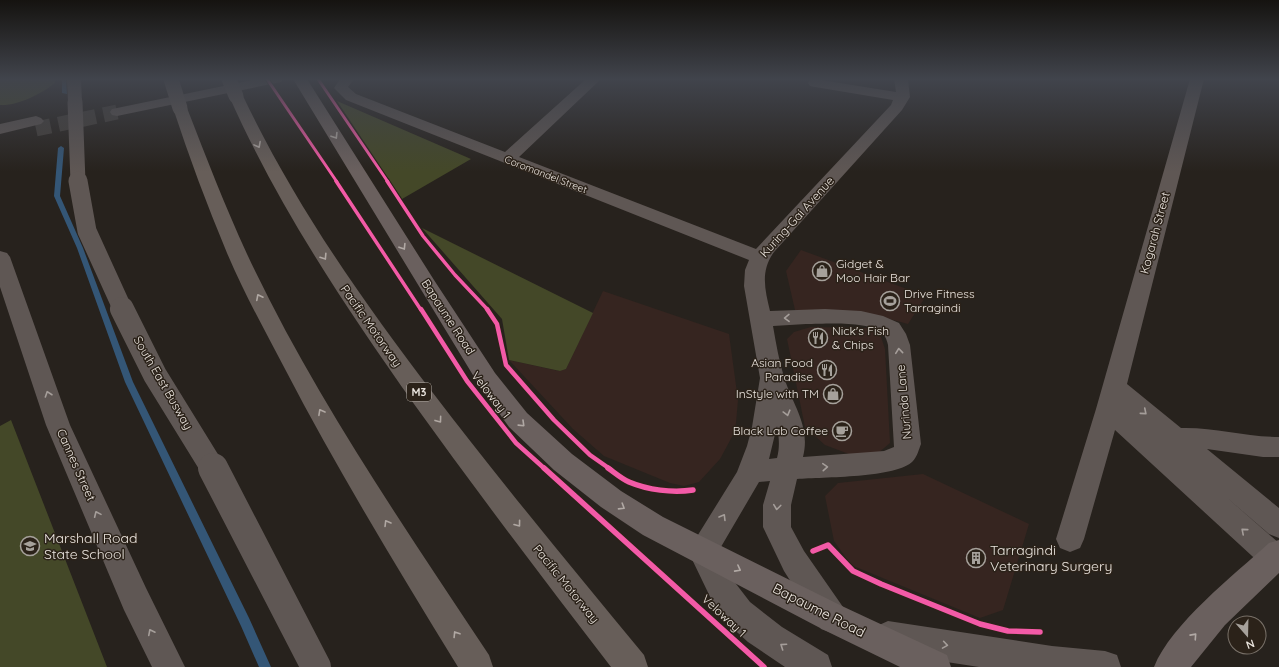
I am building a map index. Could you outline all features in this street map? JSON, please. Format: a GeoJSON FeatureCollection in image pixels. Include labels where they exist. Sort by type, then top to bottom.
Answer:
{"type":"FeatureCollection","features":[{"type":"Feature","properties":{"kind":"highway"},"geometry":{"type":"LineString","coordinates":[[181,110],[192,144],[226,228],[286,350],[347,457],[477,667]]}},
{"type":"Feature","properties":{"kind":"highway","name":"Pacific Motorway"},"geometry":{"type":"LineString","coordinates":[[243,110],[253,136],[274,176],[333,270],[384,345],[523,530],[632,667]]}},
{"type":"Feature","properties":{"kind":"main road","name":"Bapaume Road"},"geometry":{"type":"LineString","coordinates":[[319,110],[433,295],[487,379],[518,420],[563,462],[611,499],[653,526],[833,618],[935,667]]}},
{"type":"Feature","properties":{"kind":"main road"},"geometry":{"type":"LineString","coordinates":[[1170,667],[1214,614],[1277,556]]}},
{"type":"Feature","properties":{"kind":"street","name":"South East Busway"},"geometry":{"type":"LineString","coordinates":[[75,110],[77,175],[87,231],[116,296],[155,375],[215,472],[316,667]]}},
{"type":"Feature","properties":{"kind":"street","name":"Coromandel Street"},"geometry":{"type":"LineString","coordinates":[[384,110],[759,257]]}},
{"type":"Feature","properties":{"kind":"street"},"geometry":{"type":"LineString","coordinates":[[508,159],[561,110]]}},
{"type":"Feature","properties":{"kind":"street","name":"Kuring-Gai Avenue"},"geometry":{"type":"LineString","coordinates":[[833,618],[794,561],[778,531],[777,505],[792,444],[791,429],[785,405],[772,378],[753,279],[755,267],[759,257],[895,110]]}},
{"type":"Feature","properties":{"kind":"street","name":"Kogarah Street"},"geometry":{"type":"LineString","coordinates":[[1070,539],[1111,398],[1189,110]]}},
{"type":"Feature","properties":{"kind":"street"},"geometry":{"type":"LineString","coordinates":[[0,129],[36,125],[0,137]]}},
{"type":"Feature","properties":{"kind":"street","name":"Cannes Street"},"geometry":{"type":"LineString","coordinates":[[0,257],[58,425],[135,599],[169,667]]}},
{"type":"Feature","properties":{"kind":"street","name":"Nurinda Lane"},"geometry":{"type":"LineString","coordinates":[[751,471],[887,462],[904,454],[908,438],[898,345],[895,334],[888,326],[867,319],[760,319]]}},
{"type":"Feature","properties":{"kind":"street","name":"Kuring-Gai Avenue"},"geometry":{"type":"LineString","coordinates":[[703,551],[751,471],[761,442],[772,378]]}},
{"type":"Feature","properties":{"kind":"street"},"geometry":{"type":"LineString","coordinates":[[1111,398],[1175,439],[1279,525]]}},
{"type":"Feature","properties":{"kind":"street"},"geometry":{"type":"LineString","coordinates":[[1111,398],[1142,440],[1277,556]]}},
{"type":"Feature","properties":{"kind":"street"},"geometry":{"type":"LineString","coordinates":[[1142,440],[1210,439],[1263,447],[1279,447]]}},
{"type":"Feature","properties":{"kind":"street"},"geometry":{"type":"LineString","coordinates":[[703,551],[716,579],[730,603],[764,633],[816,667]]}},
{"type":"Feature","properties":{"kind":"street"},"geometry":{"type":"LineString","coordinates":[[865,633],[1052,662],[1105,667]]}},
{"type":"Feature","properties":{"kind":"shaded area"},"geometry":{"type":"Polygon","coordinates":[[[801,250],[926,296],[908,324],[863,312],[795,310],[786,271],[801,250]]]}},
{"type":"Feature","properties":{"kind":"shaded area"},"geometry":{"type":"Polygon","coordinates":[[[603,291],[729,334],[738,400],[736,423],[733,435],[720,459],[699,482],[684,486],[670,483],[604,456],[573,429],[509,360],[559,371],[566,369],[603,291]]]}},
{"type":"Feature","properties":{"kind":"shaded area"},"geometry":{"type":"Polygon","coordinates":[[[811,327],[870,328],[880,334],[885,349],[890,443],[877,454],[849,454],[825,445],[805,427],[787,339],[794,332],[811,327]]]}},
{"type":"Feature","properties":{"kind":"shaded area"},"geometry":{"type":"Polygon","coordinates":[[[923,474],[1029,524],[1003,610],[980,618],[851,565],[834,541],[825,496],[838,483],[923,474]]]}},
{"type":"Feature","properties":{"kind":"green space"},"geometry":{"type":"Polygon","coordinates":[[[343,110],[358,110],[471,159],[402,199],[343,110]]]}},
{"type":"Feature","properties":{"kind":"green space"},"geometry":{"type":"Polygon","coordinates":[[[422,228],[593,313],[566,369],[560,371],[509,360],[502,319],[422,228]]]}},
{"type":"Feature","properties":{"kind":"green space","name":"Marshall Road State School"},"geometry":{"type":"Polygon","coordinates":[[[11,420],[107,667],[0,667],[0,426],[11,420]]]}},
{"type":"Feature","properties":{"kind":"waterway"},"geometry":{"type":"LineString","coordinates":[[61,148],[57,196],[80,248],[129,382],[245,622],[265,667]]}},
{"type":"Feature","properties":{"kind":"tunnel"},"geometry":{"type":"LineString","coordinates":[[36,129],[117,112]]}},
{"type":"Feature","properties":{"kind":"cycle path","name":"Veloway 1"},"geometry":{"type":"LineString","coordinates":[[288,110],[379,244],[467,381],[516,443],[764,667]]}},
{"type":"Feature","properties":{"kind":"cycle path"},"geometry":{"type":"LineString","coordinates":[[340,110],[423,236],[455,275],[487,308],[497,324],[506,365],[554,420],[590,455],[628,482],[658,490],[680,492],[693,490]]}},
{"type":"Feature","properties":{"kind":"cycle path"},"geometry":{"type":"LineString","coordinates":[[813,551],[828,545],[853,571],[881,584],[980,624],[1008,631],[1040,632]]}},
{"type":"Feature","properties":{"kind":"place","name":"Gidget & Moo Hair Bar"},"geometry":{"type":"Point","coordinates":[822,271]}},
{"type":"Feature","properties":{"kind":"place","name":"Drive Fitness Tarragindi"},"geometry":{"type":"Point","coordinates":[890,301]}},
{"type":"Feature","properties":{"kind":"place","name":"Nick's Fish & Chips"},"geometry":{"type":"Point","coordinates":[818,338]}},
{"type":"Feature","properties":{"kind":"place","name":"Asian Food Paradise"},"geometry":{"type":"Point","coordinates":[827,370]}},
{"type":"Feature","properties":{"kind":"place","name":"InStyle with TM"},"geometry":{"type":"Point","coordinates":[833,394]}},
{"type":"Feature","properties":{"kind":"place","name":"Black Lab Coffee"},"geometry":{"type":"Point","coordinates":[842,431]}},
{"type":"Feature","properties":{"kind":"place","name":"Marshall Road State School"},"geometry":{"type":"Point","coordinates":[30,546]}},
{"type":"Feature","properties":{"kind":"place","name":"Tarragindi Veterinary Surgery"},"geometry":{"type":"Point","coordinates":[976,558]}}]}
